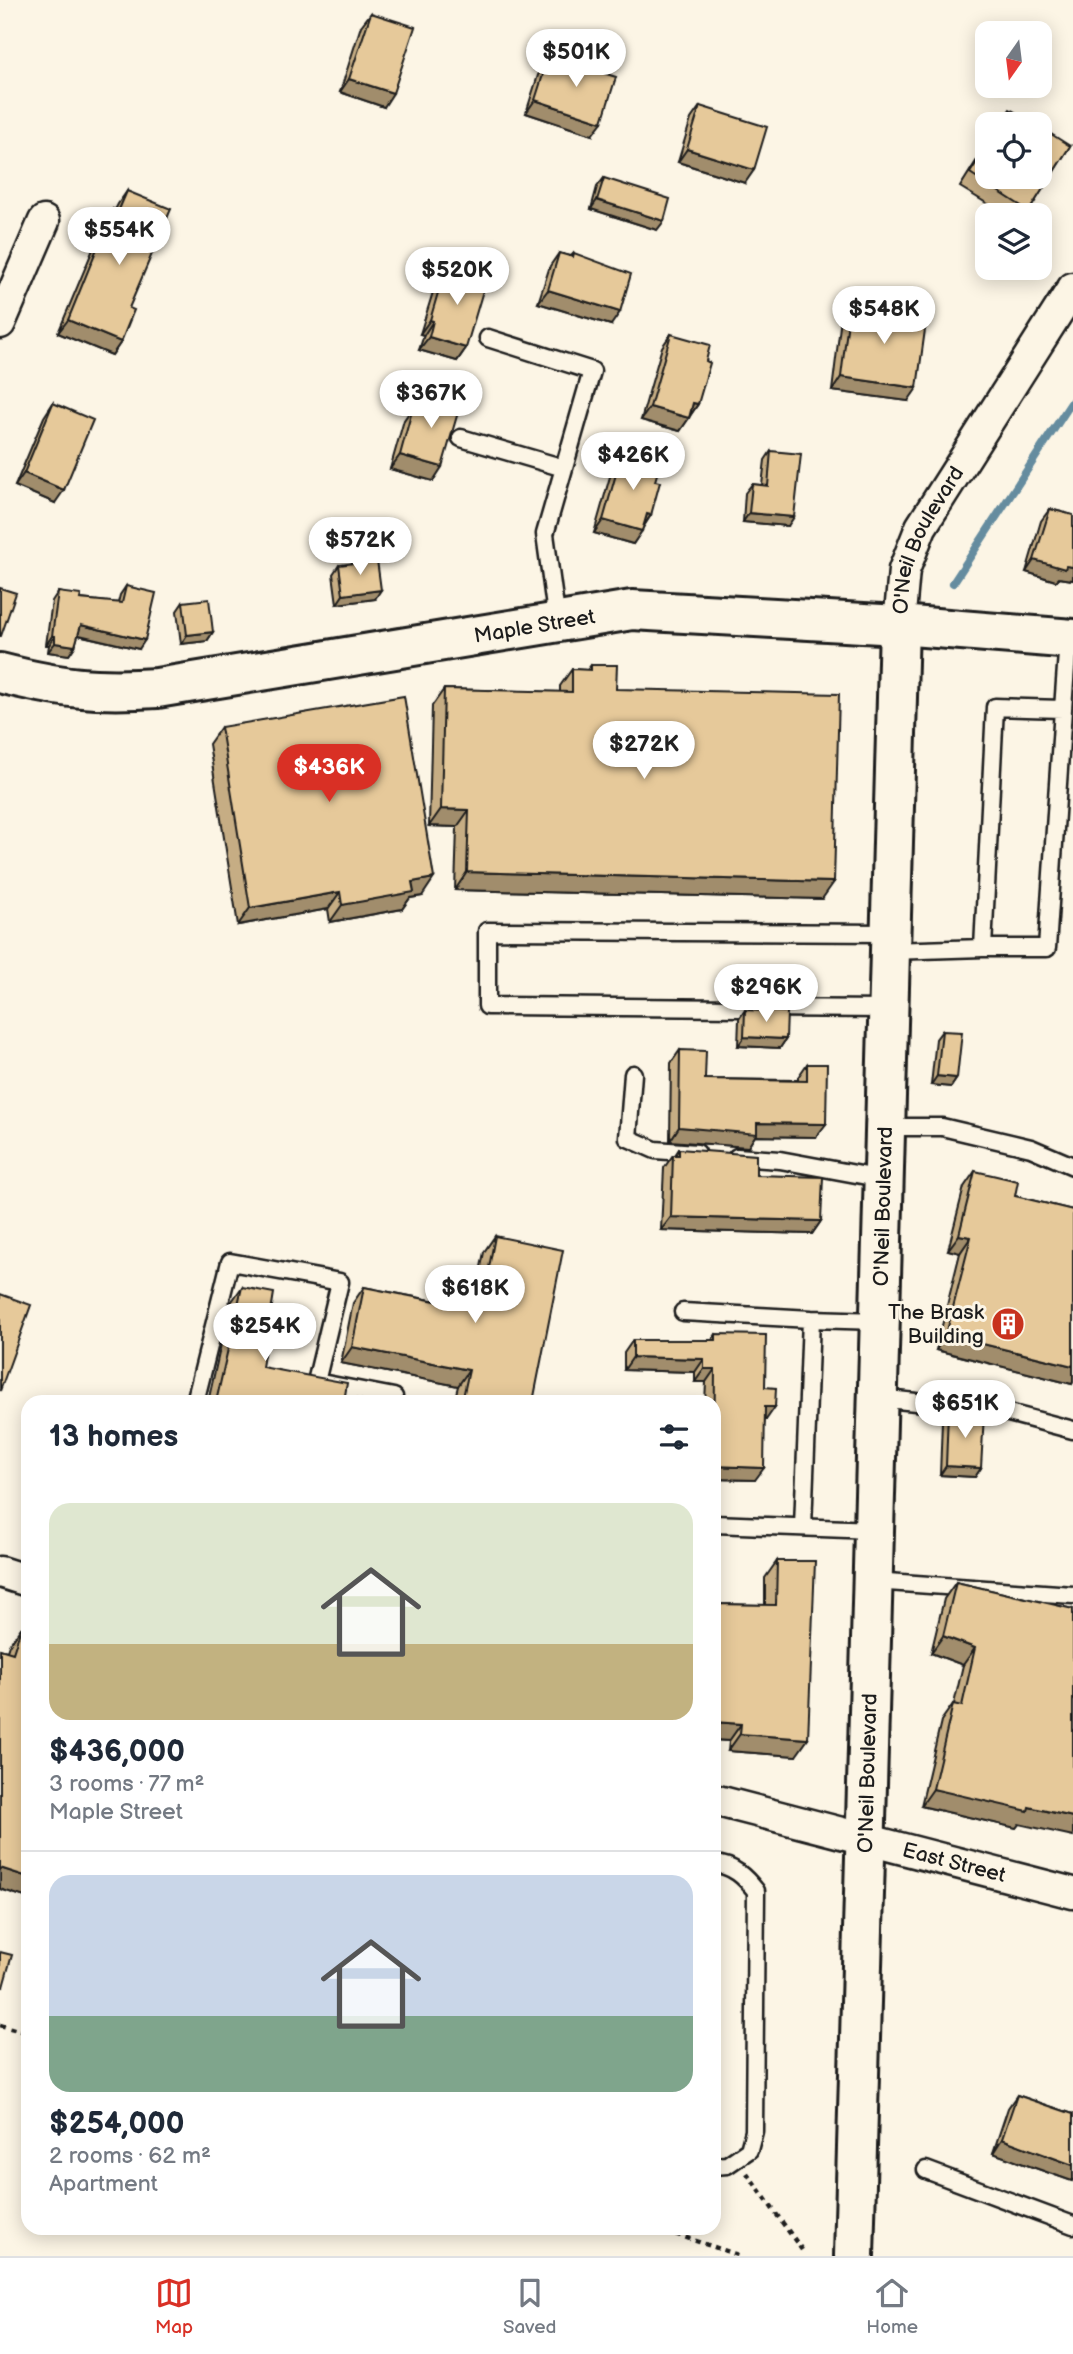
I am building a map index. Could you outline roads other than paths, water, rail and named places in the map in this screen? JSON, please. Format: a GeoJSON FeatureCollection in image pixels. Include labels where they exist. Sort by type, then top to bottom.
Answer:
{"type":"FeatureCollection","features":[{"type":"Feature","properties":{"kind":"main road","name":"Maple Street"},"geometry":{"type":"LineString","coordinates":[[0,673],[50,686],[102,691],[157,688],[632,610],[899,625],[1070,639]]}},
{"type":"Feature","properties":{"kind":"main road","name":"O'Neil Boulevard"},"geometry":{"type":"LineString","coordinates":[[854,2256],[899,625]]}},
{"type":"Feature","properties":{"kind":"street"},"geometry":{"type":"LineString","coordinates":[[0,323],[44,220]]}},
{"type":"Feature","properties":{"kind":"street","name":"O'Neil Boulevard"},"geometry":{"type":"LineString","coordinates":[[899,625],[904,570],[921,527],[1073,288]]}},
{"type":"Feature","properties":{"kind":"street"},"geometry":{"type":"LineString","coordinates":[[0,1572],[21,1579]]}},
{"type":"Feature","properties":{"kind":"street","name":"East Street"},"geometry":{"type":"LineString","coordinates":[[721,1802],[1073,1893]]}},
{"type":"Feature","properties":{"kind":"lane"},"geometry":{"type":"LineString","coordinates":[[488,338],[592,371],[545,534],[557,622]]}},
{"type":"Feature","properties":{"kind":"lane"},"geometry":{"type":"LineString","coordinates":[[460,438],[564,468]]}},
{"type":"Feature","properties":{"kind":"lane"},"geometry":{"type":"LineString","coordinates":[[888,1009],[487,1006],[487,930],[1047,948],[1066,771],[1070,639]]}},
{"type":"Feature","properties":{"kind":"lane"},"geometry":{"type":"LineString","coordinates":[[983,947],[995,707],[1066,715]]}},
{"type":"Feature","properties":{"kind":"lane"},"geometry":{"type":"LineString","coordinates":[[633,1074],[628,1133],[632,1142],[655,1150],[780,1160],[883,1179]]}},
{"type":"Feature","properties":{"kind":"lane"},"geometry":{"type":"LineString","coordinates":[[885,1127],[942,1127],[1031,1148],[1073,1166]]}},
{"type":"Feature","properties":{"kind":"lane"},"geometry":{"type":"LineString","coordinates":[[197,1395],[230,1262],[340,1282],[316,1382],[384,1395]]}},
{"type":"Feature","properties":{"kind":"lane"},"geometry":{"type":"LineString","coordinates":[[683,1312],[880,1321]]}},
{"type":"Feature","properties":{"kind":"lane"},"geometry":{"type":"LineString","coordinates":[[803,1527],[811,1319]]}},
{"type":"Feature","properties":{"kind":"lane"},"geometry":{"type":"LineString","coordinates":[[877,1398],[1001,1411],[1073,1430]]}},
{"type":"Feature","properties":{"kind":"lane"},"geometry":{"type":"LineString","coordinates":[[721,1524],[874,1530]]}},
{"type":"Feature","properties":{"kind":"lane"},"geometry":{"type":"LineString","coordinates":[[872,1581],[1073,1595]]}},
{"type":"Feature","properties":{"kind":"lane"},"geometry":{"type":"LineString","coordinates":[[721,1865],[744,1876],[756,1891],[754,2131],[749,2150],[727,2165],[721,2165]]}},
{"type":"Feature","properties":{"kind":"lane"},"geometry":{"type":"LineString","coordinates":[[926,2170],[1073,2225]]}},
{"type":"Feature","properties":{"kind":"waterway"},"geometry":{"type":"LineString","coordinates":[[953,583],[1073,400]]}},
{"type":"Feature","properties":{"kind":"place","name":"The Brask Building"},"geometry":{"type":"Point","coordinates":[1008,1324]}}]}
